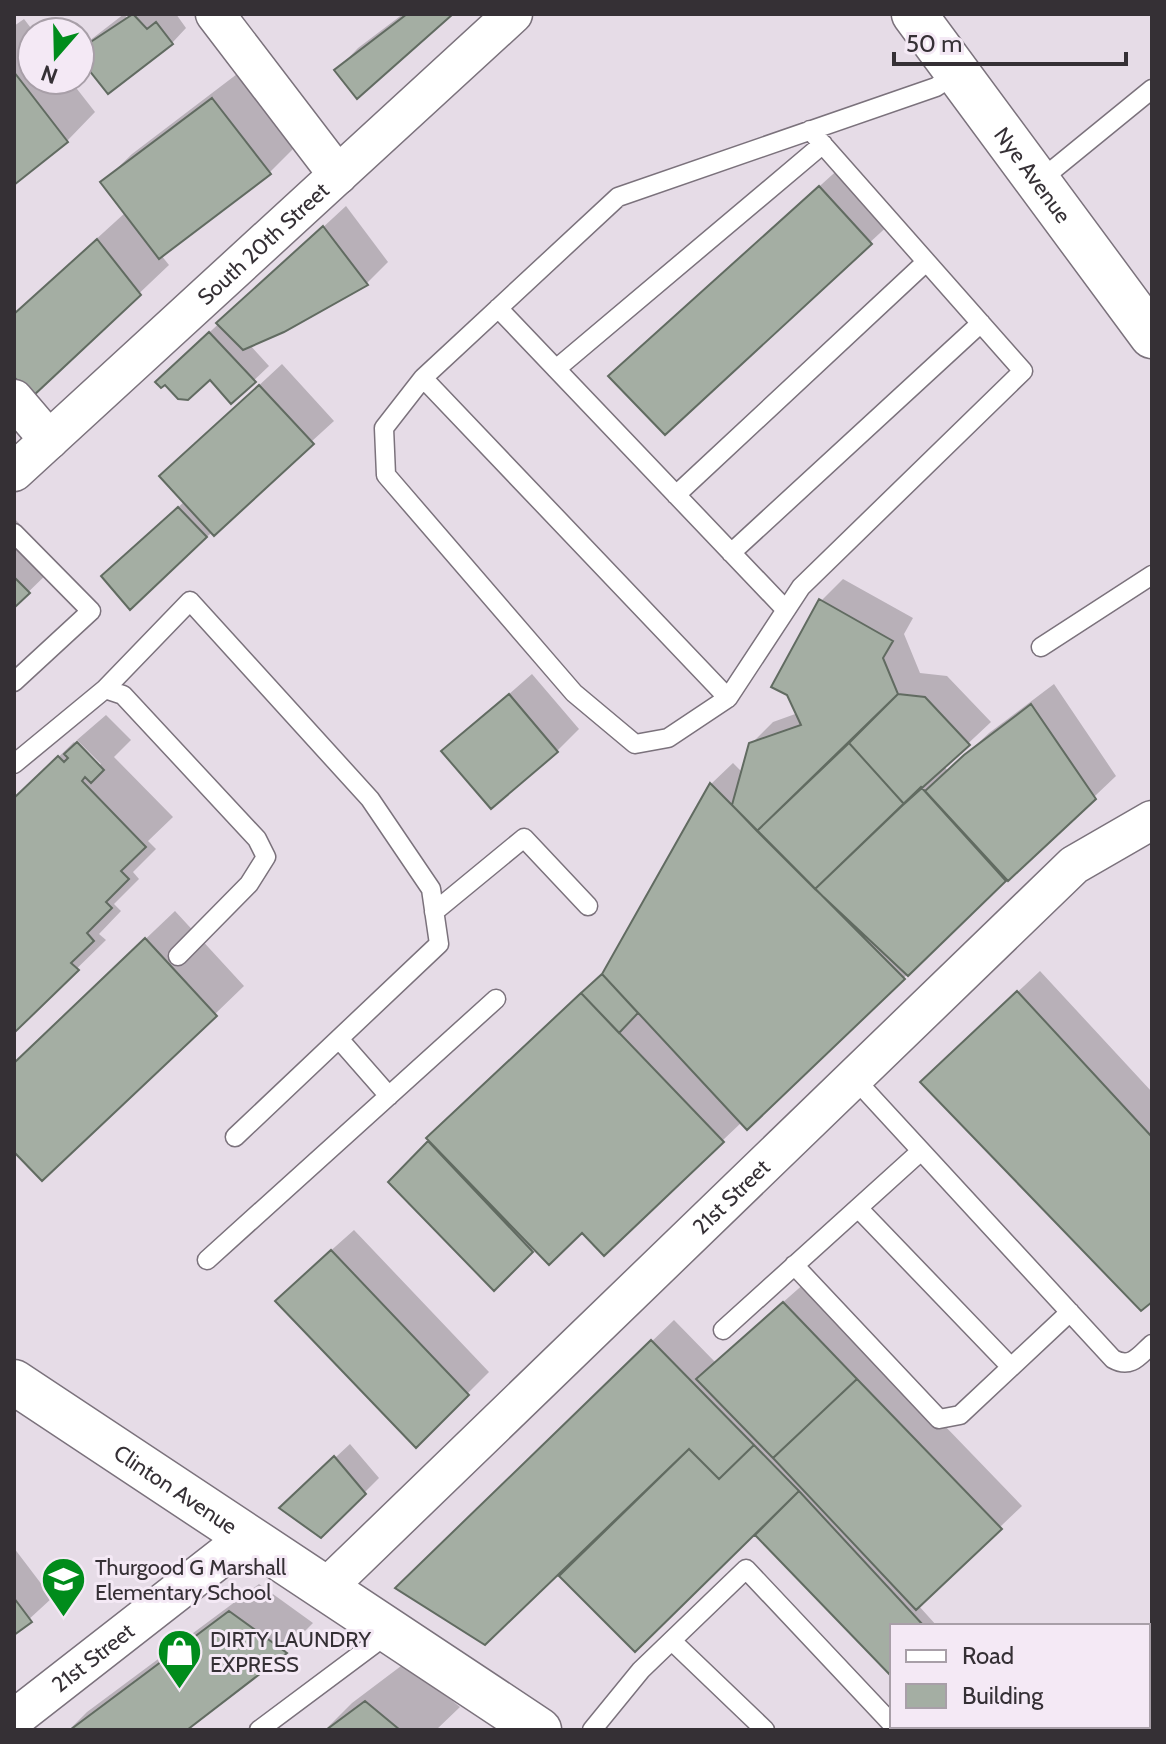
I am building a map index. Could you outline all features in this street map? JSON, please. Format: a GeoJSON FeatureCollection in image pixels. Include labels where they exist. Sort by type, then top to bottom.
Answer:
{"type":"FeatureCollection","features":[{"type":"Feature","properties":{"kind":"main road","name":"Nye Avenue"},"geometry":{"type":"LineString","coordinates":[[914,14],[1152,336]]}},
{"type":"Feature","properties":{"kind":"main road","name":"Clinton Avenue"},"geometry":{"type":"LineString","coordinates":[[14,1382],[539,1730]]}},
{"type":"Feature","properties":{"kind":"street"},"geometry":{"type":"LineString","coordinates":[[215,14],[338,175]]}},
{"type":"Feature","properties":{"kind":"street","name":"South 20th Street"},"geometry":{"type":"LineString","coordinates":[[14,472],[513,14]]}},
{"type":"Feature","properties":{"kind":"street"},"geometry":{"type":"LineString","coordinates":[[14,399],[49,440]]}},
{"type":"Feature","properties":{"kind":"street","name":"21st Street"},"geometry":{"type":"LineString","coordinates":[[324,1590],[1074,865],[1152,820]]}},
{"type":"Feature","properties":{"kind":"street","name":"21st Street"},"geometry":{"type":"LineString","coordinates":[[21,1721],[246,1538]]}},
{"type":"Feature","properties":{"kind":"lane"},"geometry":{"type":"LineString","coordinates":[[816,137],[1023,371],[801,587],[728,698],[668,738],[635,744],[574,693],[386,475],[384,428],[423,378],[618,197],[816,137],[936,87],[957,73]]}},
{"type":"Feature","properties":{"kind":"lane"},"geometry":{"type":"LineString","coordinates":[[1038,182],[1152,89]]}},
{"type":"Feature","properties":{"kind":"lane"},"geometry":{"type":"LineString","coordinates":[[556,369],[816,137]]}},
{"type":"Feature","properties":{"kind":"lane"},"geometry":{"type":"LineString","coordinates":[[676,495],[926,262]]}},
{"type":"Feature","properties":{"kind":"lane"},"geometry":{"type":"LineString","coordinates":[[498,308],[786,610]]}},
{"type":"Feature","properties":{"kind":"lane"},"geometry":{"type":"LineString","coordinates":[[731,553],[981,323]]}},
{"type":"Feature","properties":{"kind":"lane"},"geometry":{"type":"LineString","coordinates":[[423,378],[728,698]]}},
{"type":"Feature","properties":{"kind":"lane"},"geometry":{"type":"LineString","coordinates":[[14,533],[91,611],[14,682]]}},
{"type":"Feature","properties":{"kind":"lane"},"geometry":{"type":"LineString","coordinates":[[1041,647],[1152,575]]}},
{"type":"Feature","properties":{"kind":"lane"},"geometry":{"type":"LineString","coordinates":[[14,764],[105,689],[190,601],[370,799],[431,889],[439,944],[235,1137]]}},
{"type":"Feature","properties":{"kind":"lane"},"geometry":{"type":"LineString","coordinates":[[105,689],[123,695],[257,839],[266,857],[249,884],[178,956]]}},
{"type":"Feature","properties":{"kind":"lane"},"geometry":{"type":"LineString","coordinates":[[434,912],[524,838],[588,906]]}},
{"type":"Feature","properties":{"kind":"lane"},"geometry":{"type":"LineString","coordinates":[[207,1260],[496,999]]}},
{"type":"Feature","properties":{"kind":"lane"},"geometry":{"type":"LineString","coordinates":[[339,1039],[389,1096]]}},
{"type":"Feature","properties":{"kind":"lane"},"geometry":{"type":"LineString","coordinates":[[854,1078],[1113,1359],[1123,1364],[1131,1363],[1152,1344]]}},
{"type":"Feature","properties":{"kind":"lane"},"geometry":{"type":"LineString","coordinates":[[723,1330],[921,1151]]}},
{"type":"Feature","properties":{"kind":"lane"},"geometry":{"type":"LineString","coordinates":[[858,1208],[1011,1367]]}},
{"type":"Feature","properties":{"kind":"lane"},"geometry":{"type":"LineString","coordinates":[[794,1265],[939,1419],[960,1415],[1070,1312]]}},
{"type":"Feature","properties":{"kind":"lane"},"geometry":{"type":"LineString","coordinates":[[592,1730],[641,1670],[746,1569],[890,1722]]}},
{"type":"Feature","properties":{"kind":"lane"},"geometry":{"type":"LineString","coordinates":[[259,1730],[389,1633]]}},
{"type":"Feature","properties":{"kind":"lane"},"geometry":{"type":"LineString","coordinates":[[672,1641],[765,1730]]}},
{"type":"Feature","properties":{"kind":"building"},"geometry":{"type":"Polygon","coordinates":[[[133,14],[147,29],[156,22],[173,44],[108,94],[96,79],[96,38],[133,14]]]}},
{"type":"Feature","properties":{"kind":"building"},"geometry":{"type":"Polygon","coordinates":[[[407,14],[453,14],[357,99],[334,70],[407,14]]]}},
{"type":"Feature","properties":{"kind":"building"},"geometry":{"type":"Polygon","coordinates":[[[14,72],[16,96],[33,96],[68,142],[14,185],[14,72]]]}},
{"type":"Feature","properties":{"kind":"building"},"geometry":{"type":"Polygon","coordinates":[[[212,98],[271,174],[159,259],[100,182],[212,98]]]}},
{"type":"Feature","properties":{"kind":"building"},"geometry":{"type":"Polygon","coordinates":[[[819,186],[872,244],[665,435],[608,376],[819,186]]]}},
{"type":"Feature","properties":{"kind":"building"},"geometry":{"type":"Polygon","coordinates":[[[323,226],[368,285],[284,332],[243,350],[216,323],[323,226]]]}},
{"type":"Feature","properties":{"kind":"building"},"geometry":{"type":"Polygon","coordinates":[[[97,239],[141,295],[33,396],[14,377],[14,314],[97,239]]]}},
{"type":"Feature","properties":{"kind":"building"},"geometry":{"type":"Polygon","coordinates":[[[209,332],[256,382],[231,404],[210,380],[188,400],[178,399],[165,385],[161,388],[155,382],[209,332]]]}},
{"type":"Feature","properties":{"kind":"building"},"geometry":{"type":"Polygon","coordinates":[[[259,385],[314,444],[214,536],[159,476],[259,385]]]}},
{"type":"Feature","properties":{"kind":"building"},"geometry":{"type":"Polygon","coordinates":[[[178,507],[207,537],[130,610],[101,576],[178,507]]]}},
{"type":"Feature","properties":{"kind":"building"},"geometry":{"type":"Polygon","coordinates":[[[14,577],[30,593],[14,608],[14,577]]]}},
{"type":"Feature","properties":{"kind":"building"},"geometry":{"type":"Polygon","coordinates":[[[819,599],[893,641],[883,658],[898,694],[757,831],[732,805],[749,743],[801,725],[787,695],[771,687],[819,599]]]}},
{"type":"Feature","properties":{"kind":"building"},"geometry":{"type":"Polygon","coordinates":[[[509,694],[558,752],[491,809],[441,751],[509,694]]]}},
{"type":"Feature","properties":{"kind":"building"},"geometry":{"type":"Polygon","coordinates":[[[898,694],[925,697],[970,745],[904,804],[849,743],[898,694]]]}},
{"type":"Feature","properties":{"kind":"building"},"geometry":{"type":"Polygon","coordinates":[[[1031,704],[1096,799],[1008,881],[925,791],[964,755],[1031,704]]]}},
{"type":"Feature","properties":{"kind":"building"},"geometry":{"type":"Polygon","coordinates":[[[77,742],[104,770],[91,783],[85,777],[82,781],[146,847],[121,871],[129,879],[106,902],[112,908],[87,933],[94,941],[71,963],[79,970],[14,1033],[14,798],[58,756],[64,762],[68,758],[64,754],[77,742]]]}},
{"type":"Feature","properties":{"kind":"building"},"geometry":{"type":"Polygon","coordinates":[[[849,743],[904,804],[815,889],[757,831],[849,743]]]}},
{"type":"Feature","properties":{"kind":"building"},"geometry":{"type":"Polygon","coordinates":[[[710,783],[905,979],[747,1130],[602,974],[710,783]]]}},
{"type":"Feature","properties":{"kind":"building"},"geometry":{"type":"Polygon","coordinates":[[[921,787],[1006,881],[908,976],[815,889],[921,787]]]}},
{"type":"Feature","properties":{"kind":"building"},"geometry":{"type":"Polygon","coordinates":[[[145,938],[217,1016],[42,1181],[14,1152],[14,1063],[145,938]]]}},
{"type":"Feature","properties":{"kind":"building"},"geometry":{"type":"Polygon","coordinates":[[[602,974],[638,1013],[619,1033],[581,993],[602,974]]]}},
{"type":"Feature","properties":{"kind":"building"},"geometry":{"type":"Polygon","coordinates":[[[1017,991],[1152,1137],[1152,1302],[1141,1311],[920,1082],[1017,991]]]}},
{"type":"Feature","properties":{"kind":"building"},"geometry":{"type":"Polygon","coordinates":[[[581,993],[724,1142],[604,1256],[582,1233],[549,1265],[426,1138],[581,993]]]}},
{"type":"Feature","properties":{"kind":"building"},"geometry":{"type":"Polygon","coordinates":[[[428,1141],[533,1252],[494,1291],[388,1182],[428,1141]]]}},
{"type":"Feature","properties":{"kind":"building"},"geometry":{"type":"Polygon","coordinates":[[[331,1250],[469,1395],[416,1448],[275,1301],[331,1250]]]}},
{"type":"Feature","properties":{"kind":"building"},"geometry":{"type":"Polygon","coordinates":[[[783,1302],[857,1379],[773,1458],[696,1379],[783,1302]]]}},
{"type":"Feature","properties":{"kind":"building"},"geometry":{"type":"Polygon","coordinates":[[[651,1340],[754,1445],[719,1479],[689,1449],[485,1645],[395,1588],[651,1340]]]}},
{"type":"Feature","properties":{"kind":"building"},"geometry":{"type":"Polygon","coordinates":[[[857,1379],[1002,1529],[916,1610],[773,1458],[857,1379]]]}},
{"type":"Feature","properties":{"kind":"building"},"geometry":{"type":"Polygon","coordinates":[[[754,1445],[799,1491],[635,1652],[559,1576],[689,1449],[719,1479],[754,1445]]]}},
{"type":"Feature","properties":{"kind":"building"},"geometry":{"type":"Polygon","coordinates":[[[334,1456],[366,1494],[321,1538],[279,1508],[334,1456]]]}},
{"type":"Feature","properties":{"kind":"building"},"geometry":{"type":"Polygon","coordinates":[[[799,1491],[922,1624],[890,1624],[890,1675],[755,1535],[799,1491]]]}},
{"type":"Feature","properties":{"kind":"building"},"geometry":{"type":"Polygon","coordinates":[[[14,1598],[32,1622],[14,1635],[14,1598]]]}},
{"type":"Feature","properties":{"kind":"building","name":"DIRTY LAUNDRY EXPRESS"},"geometry":{"type":"Polygon","coordinates":[[[229,1611],[287,1653],[187,1730],[70,1730],[229,1611]]]}},
{"type":"Feature","properties":{"kind":"building"},"geometry":{"type":"Polygon","coordinates":[[[365,1701],[400,1730],[326,1730],[365,1701]]]}},
{"type":"Feature","properties":{"kind":"building"},"geometry":{"type":"Polygon","coordinates":[[[941,1728],[1020,1730],[943,1730],[941,1728]]]}},
{"type":"Feature","properties":{"kind":"place","name":"Thurgood G Marshall Elementary School"},"geometry":{"type":"Point","coordinates":[64,1619]}},
{"type":"Feature","properties":{"kind":"place","name":"DIRTY LAUNDRY EXPRESS"},"geometry":{"type":"Point","coordinates":[179,1691]}}]}
